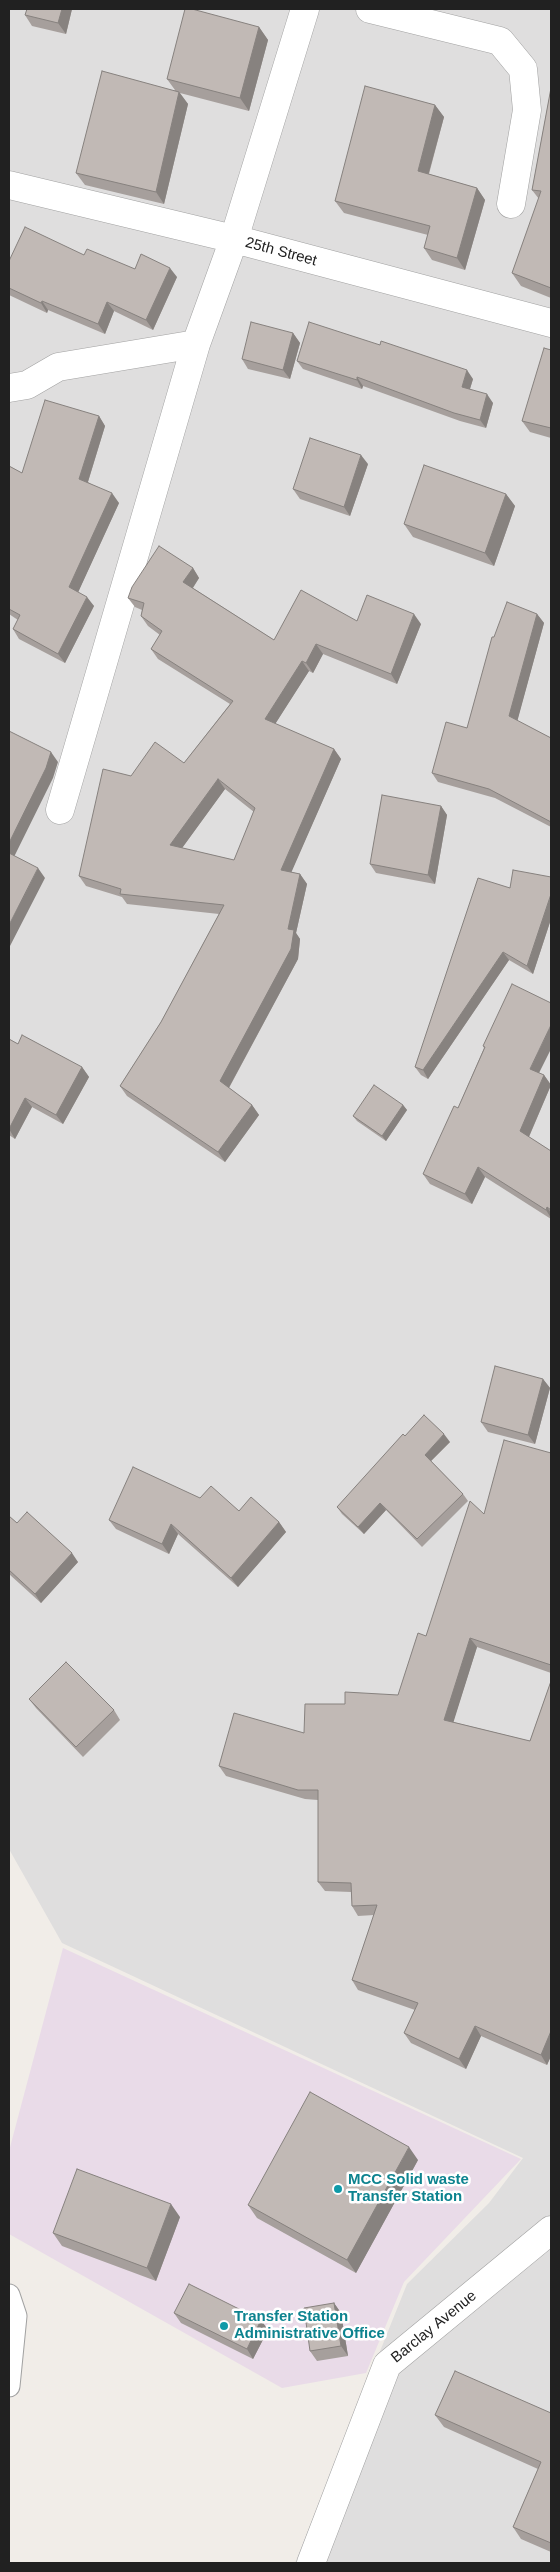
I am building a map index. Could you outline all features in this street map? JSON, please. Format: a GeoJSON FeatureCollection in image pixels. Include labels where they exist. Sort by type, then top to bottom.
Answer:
{"type":"FeatureCollection","features":[{"type":"Feature","properties":{"kind":"street"},"geometry":{"type":"LineString","coordinates":[[60,810],[196,344],[234,239],[305,9]]}},
{"type":"Feature","properties":{"kind":"street"},"geometry":{"type":"LineString","coordinates":[[370,9],[500,41],[523,69],[527,110],[510,204]]}},
{"type":"Feature","properties":{"kind":"street","name":"25th Street"},"geometry":{"type":"LineString","coordinates":[[9,185],[234,239],[551,324]]}},
{"type":"Feature","properties":{"kind":"street"},"geometry":{"type":"LineString","coordinates":[[9,388],[27,385],[58,367],[196,344]]}},
{"type":"Feature","properties":{"kind":"street","name":"Barclay Avenue"},"geometry":{"type":"LineString","coordinates":[[311,2563],[387,2365],[551,2230]]}},
{"type":"Feature","properties":{"kind":"lane"},"geometry":{"type":"LineString","coordinates":[[9,2295],[16,2316],[9,2386]]}},
{"type":"Feature","properties":{"kind":"shaded area"},"geometry":{"type":"Polygon","coordinates":[[[9,9],[551,9],[551,2563],[295,2563],[407,2284],[489,2203],[523,2158],[62,1943],[9,1849],[9,9]]]}},
{"type":"Feature","properties":{"kind":"shaded area"},"geometry":{"type":"Polygon","coordinates":[[[63,1948],[521,2159],[404,2282],[366,2373],[282,2388],[9,2234],[9,2151],[63,1948]]]}},
{"type":"Feature","properties":{"kind":"building"},"geometry":{"type":"Polygon","coordinates":[[[27,9],[62,9],[58,23],[25,15],[27,9]]]}},
{"type":"Feature","properties":{"kind":"building"},"geometry":{"type":"Polygon","coordinates":[[[185,9],[192,9],[259,27],[240,98],[167,79],[185,9]]]}},
{"type":"Feature","properties":{"kind":"building"},"geometry":{"type":"Polygon","coordinates":[[[102,71],[179,92],[156,192],[76,173],[102,71]]]}},
{"type":"Feature","properties":{"kind":"building"},"geometry":{"type":"Polygon","coordinates":[[[365,86],[435,105],[418,171],[477,188],[457,258],[424,248],[430,226],[335,201],[365,86]]]}},
{"type":"Feature","properties":{"kind":"building"},"geometry":{"type":"Polygon","coordinates":[[[551,88],[551,288],[512,273],[541,191],[532,190],[551,88]]]}},
{"type":"Feature","properties":{"kind":"building"},"geometry":{"type":"Polygon","coordinates":[[[25,227],[84,255],[87,249],[135,269],[141,254],[170,268],[146,320],[107,302],[98,324],[42,301],[41,303],[9,288],[9,261],[25,227]]]}},
{"type":"Feature","properties":{"kind":"building"},"geometry":{"type":"Polygon","coordinates":[[[251,322],[293,333],[283,370],[242,359],[251,322]]]}},
{"type":"Feature","properties":{"kind":"building"},"geometry":{"type":"Polygon","coordinates":[[[309,322],[380,345],[381,341],[467,370],[462,387],[487,394],[480,420],[454,413],[357,377],[357,380],[297,361],[309,322]]]}},
{"type":"Feature","properties":{"kind":"building"},"geometry":{"type":"Polygon","coordinates":[[[544,348],[551,350],[551,428],[522,421],[544,348]]]}},
{"type":"Feature","properties":{"kind":"building"},"geometry":{"type":"Polygon","coordinates":[[[45,400],[99,416],[79,479],[112,493],[69,587],[87,597],[58,654],[13,629],[20,615],[9,609],[9,466],[22,473],[45,400]]]}},
{"type":"Feature","properties":{"kind":"building"},"geometry":{"type":"Polygon","coordinates":[[[310,438],[361,455],[344,507],[293,489],[310,438]]]}},
{"type":"Feature","properties":{"kind":"building"},"geometry":{"type":"Polygon","coordinates":[[[424,465],[506,494],[485,553],[404,524],[424,465]]]}},
{"type":"Feature","properties":{"kind":"building"},"geometry":{"type":"Polygon","coordinates":[[[159,546],[193,568],[183,582],[274,640],[301,590],[357,621],[367,595],[414,614],[391,674],[316,644],[306,663],[302,661],[265,719],[334,749],[281,870],[300,874],[288,929],[294,930],[291,949],[220,1081],[252,1105],[218,1152],[120,1086],[161,1022],[224,905],[120,894],[121,889],[79,876],[103,769],[131,776],[155,742],[184,763],[233,701],[151,649],[162,631],[141,616],[144,603],[128,598],[132,587],[159,546]],[[218,779],[170,845],[234,860],[255,808],[218,779]]]}},
{"type":"Feature","properties":{"kind":"building"},"geometry":{"type":"Polygon","coordinates":[[[507,602],[537,614],[509,716],[551,738],[551,822],[489,789],[432,773],[446,722],[467,728],[492,637],[494,637],[507,602]]]}},
{"type":"Feature","properties":{"kind":"building"},"geometry":{"type":"Polygon","coordinates":[[[9,731],[51,752],[46,768],[9,843],[9,731]]]}},
{"type":"Feature","properties":{"kind":"building"},"geometry":{"type":"Polygon","coordinates":[[[382,795],[441,806],[428,875],[370,864],[382,795]]]}},
{"type":"Feature","properties":{"kind":"building"},"geometry":{"type":"Polygon","coordinates":[[[9,853],[38,868],[9,925],[9,853]]]}},
{"type":"Feature","properties":{"kind":"building"},"geometry":{"type":"Polygon","coordinates":[[[513,870],[551,877],[551,894],[527,966],[503,952],[423,1070],[415,1067],[478,878],[510,888],[513,870]]]}},
{"type":"Feature","properties":{"kind":"building"},"geometry":{"type":"Polygon","coordinates":[[[512,984],[551,1003],[551,1025],[530,1069],[544,1075],[520,1131],[551,1151],[551,1210],[547,1207],[546,1210],[478,1167],[465,1194],[423,1174],[454,1106],[458,1108],[485,1047],[483,1046],[512,984]]]}},
{"type":"Feature","properties":{"kind":"building"},"geometry":{"type":"Polygon","coordinates":[[[22,1035],[82,1067],[56,1115],[25,1098],[9,1129],[9,1039],[18,1044],[22,1035]]]}},
{"type":"Feature","properties":{"kind":"building"},"geometry":{"type":"Polygon","coordinates":[[[374,1085],[403,1105],[382,1136],[353,1116],[374,1085]]]}},
{"type":"Feature","properties":{"kind":"building"},"geometry":{"type":"Polygon","coordinates":[[[495,1366],[543,1379],[528,1435],[481,1422],[495,1366]]]}},
{"type":"Feature","properties":{"kind":"building"},"geometry":{"type":"Polygon","coordinates":[[[424,1415],[444,1434],[425,1455],[463,1494],[417,1539],[380,1503],[358,1527],[337,1507],[403,1434],[405,1436],[424,1415]]]}},
{"type":"Feature","properties":{"kind":"building"},"geometry":{"type":"Polygon","coordinates":[[[504,1440],[551,1453],[551,1665],[470,1638],[444,1720],[530,1741],[551,1681],[551,2031],[541,2055],[475,2026],[459,2059],[404,2033],[418,2003],[352,1980],[377,1905],[352,1906],[351,1883],[318,1882],[318,1790],[298,1790],[219,1766],[234,1713],[304,1733],[305,1704],[345,1704],[345,1692],[398,1695],[418,1633],[426,1636],[470,1501],[484,1514],[504,1440]]]}},
{"type":"Feature","properties":{"kind":"building"},"geometry":{"type":"Polygon","coordinates":[[[133,1467],[200,1498],[211,1486],[239,1511],[251,1497],[279,1522],[231,1578],[171,1524],[162,1544],[109,1520],[133,1467]]]}},
{"type":"Feature","properties":{"kind":"building"},"geometry":{"type":"Polygon","coordinates":[[[27,1512],[72,1553],[35,1594],[9,1570],[9,1516],[17,1523],[27,1512]]]}},
{"type":"Feature","properties":{"kind":"building"},"geometry":{"type":"Polygon","coordinates":[[[66,1662],[114,1710],[76,1747],[29,1699],[66,1662]]]}},
{"type":"Feature","properties":{"kind":"building","name":"MCC Solid waste Transfer Station"},"geometry":{"type":"Polygon","coordinates":[[[310,2092],[409,2147],[347,2260],[248,2205],[310,2092]]]}},
{"type":"Feature","properties":{"kind":"building"},"geometry":{"type":"Polygon","coordinates":[[[77,2169],[171,2204],[147,2268],[53,2233],[77,2169]]]}},
{"type":"Feature","properties":{"kind":"building","name":"Transfer Station Administrative Office"},"geometry":{"type":"Polygon","coordinates":[[[189,2284],[261,2320],[247,2349],[174,2313],[189,2284]]]}},
{"type":"Feature","properties":{"kind":"building"},"geometry":{"type":"Polygon","coordinates":[[[334,2303],[341,2346],[310,2351],[304,2308],[334,2303]]]}},
{"type":"Feature","properties":{"kind":"building"},"geometry":{"type":"Polygon","coordinates":[[[455,2371],[551,2413],[551,2543],[513,2527],[541,2462],[435,2415],[455,2371]]]}},
{"type":"Feature","properties":{"kind":"place","name":"MCC Solid waste Transfer Station"},"geometry":{"type":"Point","coordinates":[338,2189]}},
{"type":"Feature","properties":{"kind":"place","name":"Transfer Station Administrative Office"},"geometry":{"type":"Point","coordinates":[224,2326]}}]}
